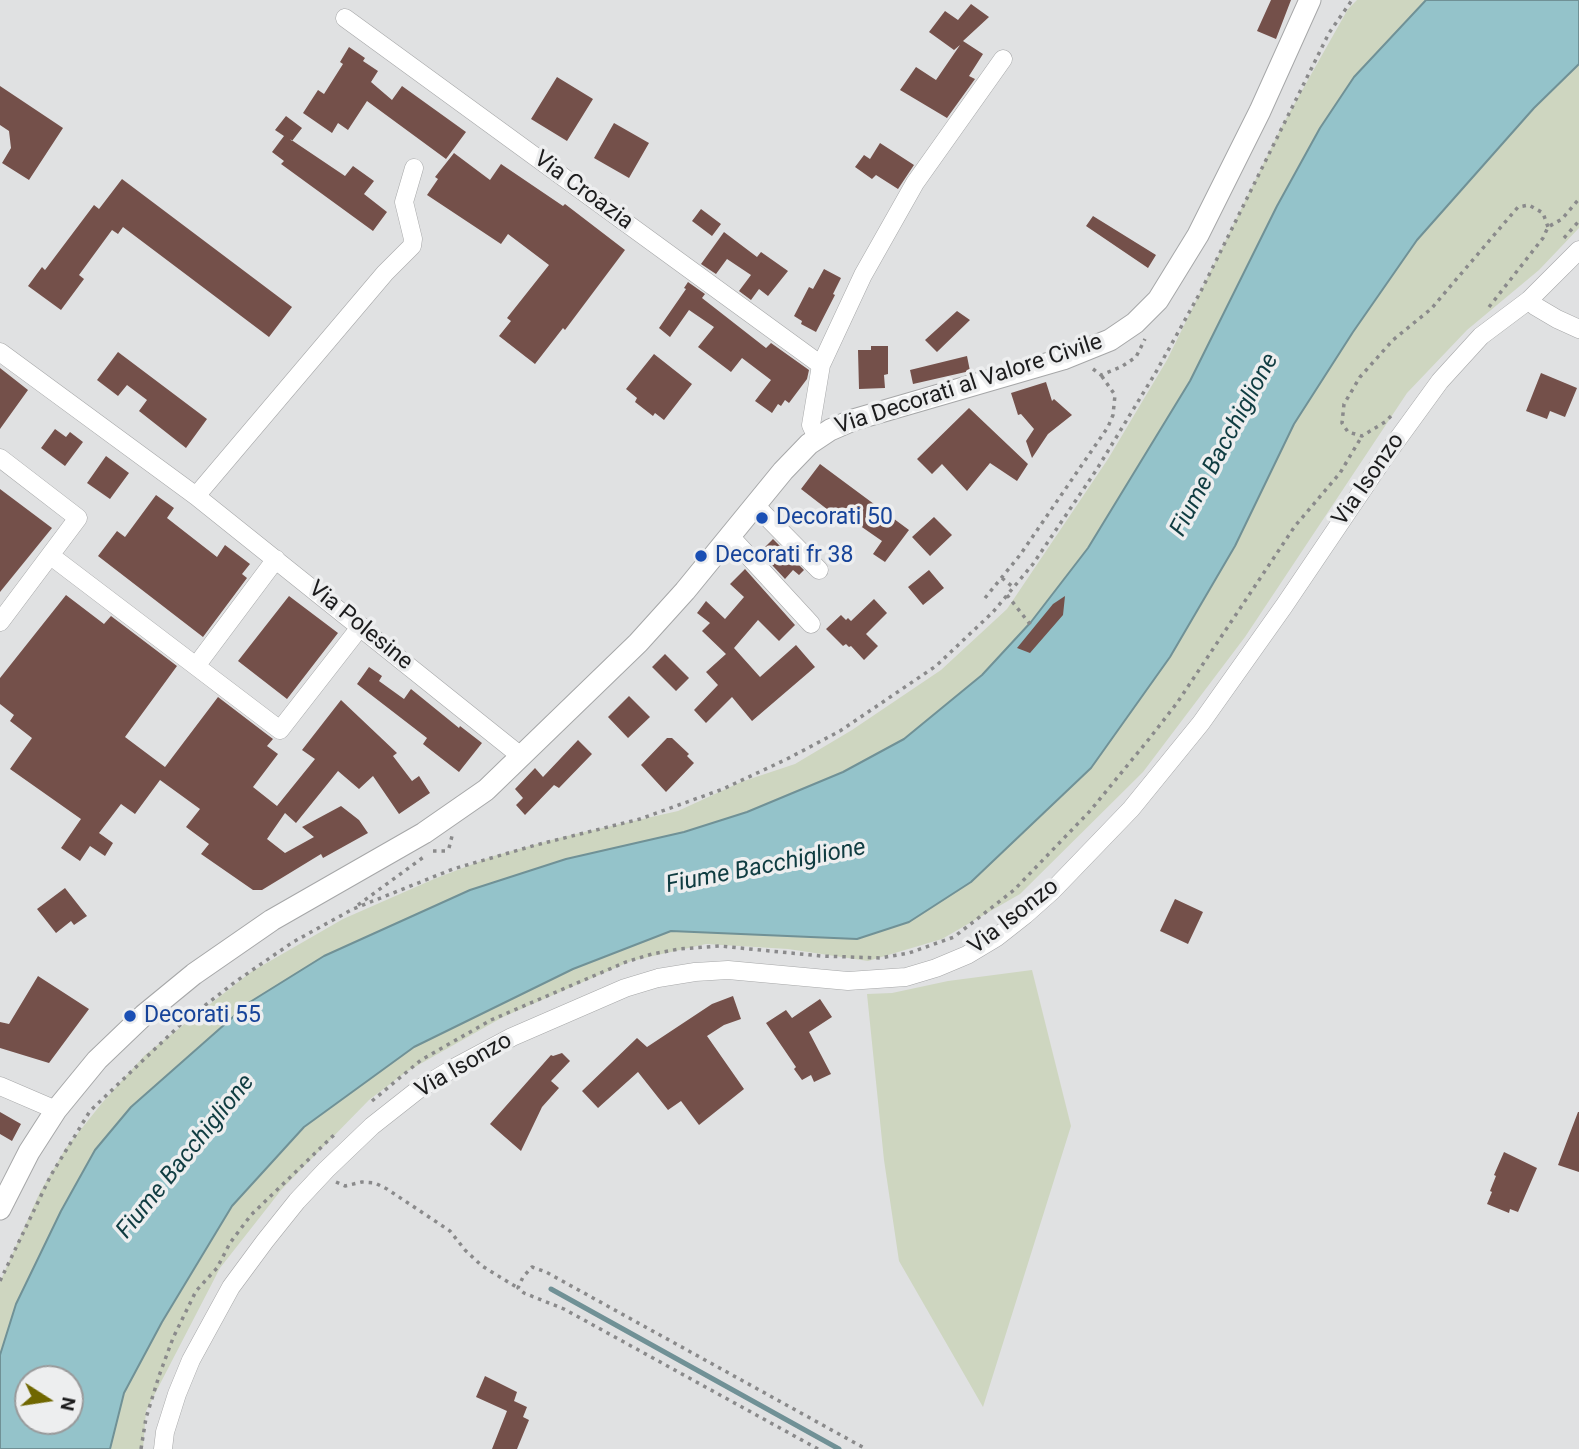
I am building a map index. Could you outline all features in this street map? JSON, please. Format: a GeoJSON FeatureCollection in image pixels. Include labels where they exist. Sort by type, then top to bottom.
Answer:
{"type":"FeatureCollection","features":[{"type":"Feature","properties":{"kind":"street","name":"Via Decorati al Valore Civile"},"geometry":{"type":"LineString","coordinates":[[0,1209],[29,1152],[56,1110],[97,1060],[144,1015],[194,974],[272,920],[447,818],[486,790],[638,643],[797,454],[817,438],[853,420],[1063,359],[1110,340],[1135,323],[1158,300],[1198,236],[1260,111],[1310,0]]}},
{"type":"Feature","properties":{"kind":"street","name":"Via Croazia"},"geometry":{"type":"LineString","coordinates":[[345,18],[821,365]]}},
{"type":"Feature","properties":{"kind":"street"},"geometry":{"type":"LineString","coordinates":[[817,438],[811,425],[821,365],[863,275],[915,183],[1003,59]]}},
{"type":"Feature","properties":{"kind":"street"},"geometry":{"type":"LineString","coordinates":[[196,496],[412,246],[413,239],[404,202],[414,168]]}},
{"type":"Feature","properties":{"kind":"street","name":"Via Isonzo"},"geometry":{"type":"LineString","coordinates":[[163,1449],[165,1432],[177,1394],[210,1322],[231,1287],[265,1241],[326,1170],[392,1110],[452,1069],[512,1037],[625,988],[658,978],[728,970],[848,981],[906,977],[967,955],[997,937],[1052,891],[1157,779],[1201,723],[1418,410],[1464,352],[1480,336],[1529,300],[1579,250]]}},
{"type":"Feature","properties":{"kind":"street"},"geometry":{"type":"LineString","coordinates":[[1529,300],[1557,319],[1579,329]]}},
{"type":"Feature","properties":{"kind":"street","name":"Via Polesine"},"geometry":{"type":"LineString","coordinates":[[0,352],[196,496],[522,757]]}},
{"type":"Feature","properties":{"kind":"street"},"geometry":{"type":"LineString","coordinates":[[0,458],[78,518],[0,622]]}},
{"type":"Feature","properties":{"kind":"street"},"geometry":{"type":"LineString","coordinates":[[755,505],[819,570]]}},
{"type":"Feature","properties":{"kind":"street"},"geometry":{"type":"LineString","coordinates":[[730,536],[811,624]]}},
{"type":"Feature","properties":{"kind":"street"},"geometry":{"type":"LineString","coordinates":[[51,556],[280,730],[361,626]]}},
{"type":"Feature","properties":{"kind":"street"},"geometry":{"type":"LineString","coordinates":[[196,666],[276,559]]}},
{"type":"Feature","properties":{"kind":"street"},"geometry":{"type":"LineString","coordinates":[[0,1086],[56,1110]]}},
{"type":"Feature","properties":{"kind":"path"},"geometry":{"type":"LineString","coordinates":[[0,1281],[51,1175],[90,1111],[180,1025],[293,942],[353,909],[453,869],[640,819],[723,789],[788,759],[840,731],[936,666],[993,612],[1033,564],[1097,469],[1156,372],[1201,291],[1329,33],[1352,0]]}},
{"type":"Feature","properties":{"kind":"path"},"geometry":{"type":"LineString","coordinates":[[1548,227],[1562,219],[1579,199]]}},
{"type":"Feature","properties":{"kind":"path"},"geometry":{"type":"LineString","coordinates":[[1362,436],[1349,432],[1342,423],[1345,404],[1360,377],[1392,340],[1431,309],[1518,207],[1529,205],[1543,213],[1548,227],[1544,238],[1491,303],[1480,336]]}},
{"type":"Feature","properties":{"kind":"path"},"geometry":{"type":"LineString","coordinates":[[985,598],[1020,555],[1108,427],[1113,415],[1115,395],[1101,374]]}},
{"type":"Feature","properties":{"kind":"path"},"geometry":{"type":"LineString","coordinates":[[404,1073],[421,1060],[491,1020],[626,962],[652,954],[679,948],[720,946],[880,958],[909,953],[954,937],[1014,890],[1090,811],[1177,703],[1296,526],[1340,473],[1362,436],[1385,422],[1392,414]]}},
{"type":"Feature","properties":{"kind":"path"},"geometry":{"type":"LineString","coordinates":[[1001,577],[1013,588]]}},
{"type":"Feature","properties":{"kind":"path"},"geometry":{"type":"LineString","coordinates":[[1007,596],[1033,628]]}},
{"type":"Feature","properties":{"kind":"path"},"geometry":{"type":"LineString","coordinates":[[353,909],[443,844],[453,828]]}},
{"type":"Feature","properties":{"kind":"path"},"geometry":{"type":"LineString","coordinates":[[326,1170],[345,1186],[362,1182],[375,1183],[387,1189],[450,1231],[482,1266],[518,1288],[538,1300],[564,1309],[818,1449]]}},
{"type":"Feature","properties":{"kind":"path"},"geometry":{"type":"LineString","coordinates":[[518,1288],[532,1267],[546,1272],[866,1449]]}},
{"type":"Feature","properties":{"kind":"green space"},"geometry":{"type":"Polygon","coordinates":[[[1357,0],[1579,0],[1579,228],[1539,270],[1467,330],[1407,393],[1245,637],[1143,772],[1020,894],[942,939],[868,961],[788,949],[706,944],[631,961],[503,1017],[406,1072],[369,1100],[282,1189],[220,1268],[146,1411],[143,1449],[0,1449],[0,1282],[40,1192],[66,1148],[145,1055],[251,972],[343,919],[494,856],[678,811],[741,782],[795,764],[852,730],[941,670],[1007,609],[1108,459],[1167,360],[1282,126],[1348,9],[1357,0]]]}},
{"type":"Feature","properties":{"kind":"green space"},"geometry":{"type":"Polygon","coordinates":[[[1032,970],[1071,1126],[983,1407],[899,1261],[884,1160],[867,994],[892,993],[948,981],[1032,970]]]}},
{"type":"Feature","properties":{"kind":"water","name":"Fiume Bacchiglione"},"geometry":{"type":"Polygon","coordinates":[[[1426,0],[1579,0],[1579,64],[1534,108],[1417,240],[1353,332],[1294,424],[1235,546],[1170,657],[1091,768],[971,882],[909,922],[857,939],[671,931],[573,969],[414,1047],[304,1127],[232,1206],[162,1322],[124,1393],[110,1449],[0,1449],[0,1355],[16,1304],[61,1211],[95,1150],[131,1107],[250,1002],[324,956],[470,890],[566,859],[684,832],[747,812],[843,772],[904,739],[982,675],[1031,622],[1088,548],[1190,381],[1277,206],[1320,128],[1354,77],[1426,0]]]}},
{"type":"Feature","properties":{"kind":"building"},"geometry":{"type":"Polygon","coordinates":[[[1271,0],[1291,0],[1276,39],[1257,31],[1271,0]]]}},
{"type":"Feature","properties":{"kind":"building"},"geometry":{"type":"Polygon","coordinates":[[[971,4],[989,17],[963,41],[983,54],[969,76],[975,79],[947,118],[900,90],[916,67],[936,80],[960,45],[954,50],[929,32],[945,11],[958,20],[971,4]]]}},
{"type":"Feature","properties":{"kind":"building"},"geometry":{"type":"Polygon","coordinates":[[[349,47],[378,71],[371,82],[392,100],[402,86],[466,132],[446,159],[367,101],[348,130],[338,123],[332,133],[303,113],[318,90],[324,94],[343,64],[340,62],[349,47]]]}},
{"type":"Feature","properties":{"kind":"building"},"geometry":{"type":"Polygon","coordinates":[[[557,77],[593,99],[567,141],[531,119],[557,77]]]}},
{"type":"Feature","properties":{"kind":"building"},"geometry":{"type":"Polygon","coordinates":[[[0,86],[63,128],[29,180],[2,163],[11,148],[9,131],[0,125],[0,86]]]}},
{"type":"Feature","properties":{"kind":"building"},"geometry":{"type":"Polygon","coordinates":[[[286,116],[302,128],[292,141],[345,176],[353,166],[374,181],[364,194],[387,212],[373,231],[281,164],[284,161],[272,152],[284,136],[275,130],[286,116]]]}},
{"type":"Feature","properties":{"kind":"building"},"geometry":{"type":"Polygon","coordinates":[[[614,123],[649,143],[629,178],[594,158],[614,123]]]}},
{"type":"Feature","properties":{"kind":"building"},"geometry":{"type":"Polygon","coordinates":[[[880,143],[914,165],[898,189],[876,175],[872,179],[855,167],[864,155],[870,159],[880,143]]]}},
{"type":"Feature","properties":{"kind":"building"},"geometry":{"type":"Polygon","coordinates":[[[454,153],[490,180],[501,164],[563,206],[565,204],[625,250],[565,330],[563,328],[535,364],[499,336],[511,321],[507,318],[549,265],[508,234],[501,244],[427,195],[438,179],[435,177],[454,153]]]}},
{"type":"Feature","properties":{"kind":"building"},"geometry":{"type":"Polygon","coordinates":[[[122,179],[292,307],[269,337],[123,227],[118,234],[112,230],[79,275],[84,279],[61,310],[28,286],[42,267],[45,270],[94,205],[99,209],[122,179]]]}},
{"type":"Feature","properties":{"kind":"building"},"geometry":{"type":"Polygon","coordinates":[[[701,209],[721,224],[712,236],[692,221],[701,209]]]}},
{"type":"Feature","properties":{"kind":"building"},"geometry":{"type":"Polygon","coordinates":[[[1093,216],[1156,255],[1148,268],[1086,226],[1093,216]]]}},
{"type":"Feature","properties":{"kind":"building"},"geometry":{"type":"Polygon","coordinates":[[[724,232],[757,257],[761,252],[788,271],[768,296],[759,289],[751,300],[739,291],[751,275],[727,259],[716,274],[701,264],[724,232]]]}},
{"type":"Feature","properties":{"kind":"building"},"geometry":{"type":"Polygon","coordinates":[[[824,269],[841,278],[816,332],[801,324],[802,321],[794,316],[809,287],[813,289],[824,269]]]}},
{"type":"Feature","properties":{"kind":"building"},"geometry":{"type":"Polygon","coordinates":[[[688,282],[705,294],[702,298],[766,348],[771,343],[809,370],[807,379],[789,403],[785,400],[781,406],[778,404],[772,413],[755,401],[771,380],[742,358],[731,372],[698,347],[714,327],[689,310],[670,337],[659,328],[688,282]]]}},
{"type":"Feature","properties":{"kind":"building"},"geometry":{"type":"Polygon","coordinates":[[[957,311],[970,320],[937,352],[925,340],[957,311]]]}},
{"type":"Feature","properties":{"kind":"building"},"geometry":{"type":"Polygon","coordinates":[[[871,346],[888,346],[885,388],[859,389],[858,350],[871,350],[871,346]]]}},
{"type":"Feature","properties":{"kind":"building"},"geometry":{"type":"Polygon","coordinates":[[[118,352],[207,419],[186,448],[139,411],[147,400],[127,385],[118,396],[97,380],[118,352]]]}},
{"type":"Feature","properties":{"kind":"building"},"geometry":{"type":"Polygon","coordinates":[[[654,354],[692,384],[664,420],[655,413],[653,416],[635,402],[637,398],[626,389],[654,354]]]}},
{"type":"Feature","properties":{"kind":"building"},"geometry":{"type":"Polygon","coordinates":[[[967,356],[970,371],[913,384],[910,370],[967,356]]]}},
{"type":"Feature","properties":{"kind":"building"},"geometry":{"type":"Polygon","coordinates":[[[0,368],[28,390],[0,429],[0,368]]]}},
{"type":"Feature","properties":{"kind":"building"},"geometry":{"type":"Polygon","coordinates":[[[1541,373],[1577,388],[1565,417],[1550,411],[1547,419],[1526,411],[1541,373]]]}},
{"type":"Feature","properties":{"kind":"building"},"geometry":{"type":"Polygon","coordinates":[[[1046,382],[1052,401],[1054,399],[1072,415],[1048,434],[1032,458],[1026,441],[1034,429],[1021,414],[1018,415],[1011,393],[1046,382]]]}},
{"type":"Feature","properties":{"kind":"building"},"geometry":{"type":"Polygon","coordinates":[[[969,408],[1028,464],[1017,481],[990,463],[967,491],[942,464],[932,474],[917,459],[969,408]]]}},
{"type":"Feature","properties":{"kind":"building"},"geometry":{"type":"Polygon","coordinates":[[[55,429],[66,437],[70,432],[83,442],[65,466],[41,448],[55,429]]]}},
{"type":"Feature","properties":{"kind":"building"},"geometry":{"type":"Polygon","coordinates":[[[106,456],[129,473],[110,499],[87,483],[106,456]]]}},
{"type":"Feature","properties":{"kind":"building"},"geometry":{"type":"Polygon","coordinates":[[[820,464],[909,530],[885,562],[873,554],[882,541],[846,516],[841,520],[801,489],[820,464]]]}},
{"type":"Feature","properties":{"kind":"building"},"geometry":{"type":"Polygon","coordinates":[[[0,489],[52,528],[0,592],[0,489]]]}},
{"type":"Feature","properties":{"kind":"building"},"geometry":{"type":"Polygon","coordinates":[[[156,495],[174,508],[167,518],[217,557],[225,545],[250,564],[242,574],[247,578],[203,637],[98,556],[117,531],[125,537],[156,495]]]}},
{"type":"Feature","properties":{"kind":"building"},"geometry":{"type":"Polygon","coordinates":[[[934,517],[952,535],[930,556],[912,537],[934,517]]]}},
{"type":"Feature","properties":{"kind":"building"},"geometry":{"type":"Polygon","coordinates":[[[773,539],[804,570],[799,575],[793,570],[785,579],[760,552],[773,539]]]}},
{"type":"Feature","properties":{"kind":"building"},"geometry":{"type":"Polygon","coordinates":[[[745,569],[795,625],[779,641],[758,620],[734,648],[760,677],[796,645],[815,667],[752,721],[732,697],[706,723],[694,710],[718,685],[706,672],[726,654],[702,631],[710,623],[697,613],[706,601],[725,619],[744,597],[730,584],[745,569]]]}},
{"type":"Feature","properties":{"kind":"building"},"geometry":{"type":"Polygon","coordinates":[[[929,570],[944,588],[923,605],[908,587],[929,570]]]}},
{"type":"Feature","properties":{"kind":"building"},"geometry":{"type":"Polygon","coordinates":[[[66,595],[104,624],[111,616],[177,666],[125,737],[165,767],[218,697],[273,739],[267,746],[278,754],[253,787],[277,806],[315,759],[302,750],[341,700],[397,753],[393,756],[412,781],[419,776],[430,793],[399,814],[373,776],[359,789],[338,771],[296,823],[285,813],[267,839],[285,853],[314,837],[302,827],[341,806],[359,820],[368,833],[323,858],[321,854],[262,890],[253,890],[201,854],[209,844],[186,827],[200,809],[160,780],[135,814],[121,804],[99,833],[113,843],[105,856],[90,846],[80,861],[61,848],[81,819],[10,769],[32,738],[10,721],[14,715],[0,704],[0,678],[66,595]]]}},
{"type":"Feature","properties":{"kind":"building"},"geometry":{"type":"Polygon","coordinates":[[[289,596],[338,633],[287,699],[238,661],[289,596]]]}},
{"type":"Feature","properties":{"kind":"building"},"geometry":{"type":"Polygon","coordinates":[[[1065,596],[1063,615],[1030,653],[1017,648],[1053,604],[1065,596]]]}},
{"type":"Feature","properties":{"kind":"building"},"geometry":{"type":"Polygon","coordinates":[[[874,599],[887,613],[866,634],[878,646],[864,660],[851,646],[843,646],[826,629],[841,615],[851,621],[874,599]]]}},
{"type":"Feature","properties":{"kind":"building"},"geometry":{"type":"Polygon","coordinates":[[[665,654],[689,678],[676,691],[652,667],[665,654]]]}},
{"type":"Feature","properties":{"kind":"building"},"geometry":{"type":"Polygon","coordinates":[[[369,667],[382,676],[379,681],[404,699],[411,689],[482,743],[459,772],[423,744],[427,738],[357,684],[369,667]]]}},
{"type":"Feature","properties":{"kind":"building"},"geometry":{"type":"Polygon","coordinates":[[[629,696],[650,717],[628,738],[608,717],[629,696]]]}},
{"type":"Feature","properties":{"kind":"building"},"geometry":{"type":"Polygon","coordinates":[[[667,738],[672,738],[689,754],[687,756],[694,763],[666,792],[641,765],[667,738]]]}},
{"type":"Feature","properties":{"kind":"building"},"geometry":{"type":"Polygon","coordinates":[[[578,740],[592,754],[559,788],[554,785],[525,815],[516,805],[523,798],[515,789],[535,768],[543,777],[578,740]]]}},
{"type":"Feature","properties":{"kind":"building"},"geometry":{"type":"Polygon","coordinates":[[[65,888],[87,916],[74,925],[71,921],[56,933],[37,909],[65,888]]]}},
{"type":"Feature","properties":{"kind":"building"},"geometry":{"type":"Polygon","coordinates":[[[1175,899],[1203,912],[1188,944],[1160,931],[1175,899]]]}},
{"type":"Feature","properties":{"kind":"building"},"geometry":{"type":"Polygon","coordinates":[[[38,976],[89,1009],[49,1063],[0,1048],[0,1022],[9,1024],[38,976]]]}},
{"type":"Feature","properties":{"kind":"building"},"geometry":{"type":"Polygon","coordinates":[[[733,996],[741,1019],[724,1025],[707,1036],[744,1089],[699,1125],[681,1101],[668,1110],[638,1072],[598,1108],[582,1091],[637,1038],[647,1047],[712,1004],[733,996]]]}},
{"type":"Feature","properties":{"kind":"building"},"geometry":{"type":"Polygon","coordinates":[[[820,999],[832,1017],[809,1032],[831,1074],[814,1082],[811,1075],[802,1080],[766,1023],[786,1010],[792,1018],[820,999]]]}},
{"type":"Feature","properties":{"kind":"building"},"geometry":{"type":"Polygon","coordinates":[[[562,1053],[570,1061],[551,1081],[559,1088],[542,1107],[521,1151],[490,1124],[551,1055],[562,1053]]]}},
{"type":"Feature","properties":{"kind":"building"},"geometry":{"type":"Polygon","coordinates":[[[0,1112],[21,1124],[12,1141],[0,1134],[0,1112]]]}},
{"type":"Feature","properties":{"kind":"building"},"geometry":{"type":"Polygon","coordinates":[[[1579,1112],[1579,1172],[1558,1165],[1579,1112]]]}},
{"type":"Feature","properties":{"kind":"building"},"geometry":{"type":"Polygon","coordinates":[[[1504,1152],[1537,1168],[1518,1212],[1510,1209],[1509,1213],[1487,1204],[1496,1176],[1494,1175],[1504,1152]]]}},
{"type":"Feature","properties":{"kind":"building"},"geometry":{"type":"Polygon","coordinates":[[[485,1376],[517,1392],[514,1401],[527,1407],[523,1417],[529,1420],[517,1449],[492,1449],[507,1411],[476,1397],[485,1376]]]}},
{"type":"Feature","properties":{"kind":"waterway"},"geometry":{"type":"LineString","coordinates":[[551,1289],[839,1449]]}},
{"type":"Feature","properties":{"kind":"place","name":"Decorati 50"},"geometry":{"type":"Point","coordinates":[762,518]}},
{"type":"Feature","properties":{"kind":"place","name":"Decorati fr 38"},"geometry":{"type":"Point","coordinates":[701,556]}},
{"type":"Feature","properties":{"kind":"place","name":"Decorati 55"},"geometry":{"type":"Point","coordinates":[130,1016]}}]}
